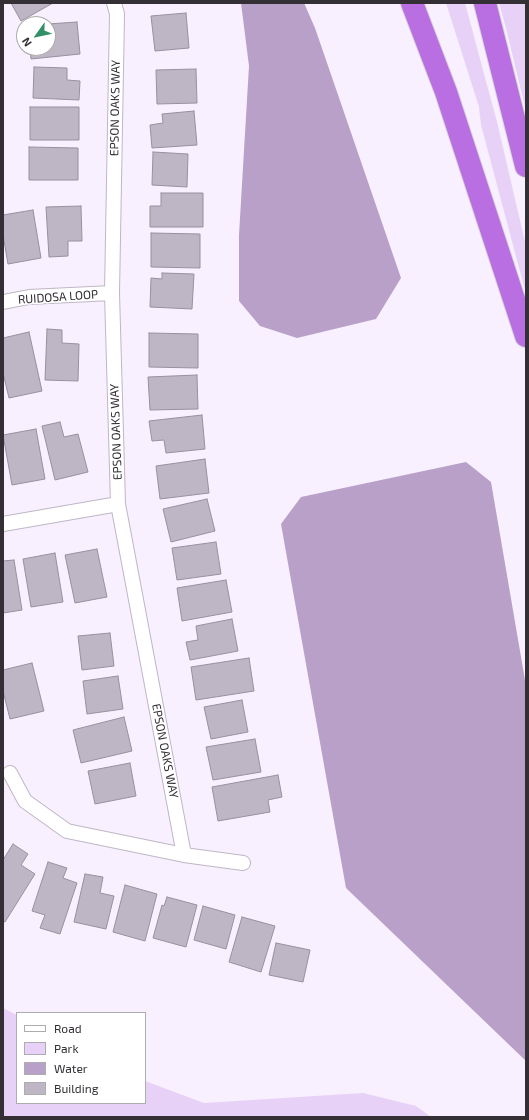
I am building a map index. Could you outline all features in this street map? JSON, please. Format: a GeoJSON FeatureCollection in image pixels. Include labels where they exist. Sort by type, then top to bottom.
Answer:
{"type":"FeatureCollection","features":[{"type":"Feature","properties":{"kind":"highway"},"geometry":{"type":"LineString","coordinates":[[412,3],[446,92],[526,336]]}},
{"type":"Feature","properties":{"kind":"highway"},"geometry":{"type":"LineString","coordinates":[[485,3],[526,166]]}},
{"type":"Feature","properties":{"kind":"street","name":"EPSON OAKS WAY"},"geometry":{"type":"LineString","coordinates":[[114,3],[117,14],[112,293],[118,504],[184,855]]}},
{"type":"Feature","properties":{"kind":"street","name":"RUIDOSA LOOP"},"geometry":{"type":"LineString","coordinates":[[3,302],[30,297],[112,293]]}},
{"type":"Feature","properties":{"kind":"street"},"geometry":{"type":"LineString","coordinates":[[3,524],[118,504]]}},
{"type":"Feature","properties":{"kind":"street"},"geometry":{"type":"LineString","coordinates":[[10,773],[25,801],[67,831],[184,855],[243,863]]}},
{"type":"Feature","properties":{"kind":"green space"},"geometry":{"type":"Polygon","coordinates":[[[446,3],[465,3],[497,122],[526,246],[526,294],[481,125],[479,107],[446,3]]]}},
{"type":"Feature","properties":{"kind":"green space"},"geometry":{"type":"Polygon","coordinates":[[[499,3],[526,3],[526,111],[506,28],[499,3]]]}},
{"type":"Feature","properties":{"kind":"green space"},"geometry":{"type":"Polygon","coordinates":[[[3,1008],[16,1014],[16,1104],[146,1104],[146,1081],[204,1103],[363,1093],[416,1106],[431,1117],[3,1117],[3,1008]]]}},
{"type":"Feature","properties":{"kind":"water"},"geometry":{"type":"Polygon","coordinates":[[[241,3],[304,3],[315,28],[401,278],[376,319],[297,338],[260,326],[239,301],[239,235],[249,66],[241,3]]]}},
{"type":"Feature","properties":{"kind":"water"},"geometry":{"type":"Polygon","coordinates":[[[466,462],[491,482],[526,686],[526,1061],[346,888],[281,524],[301,497],[466,462]]]}},
{"type":"Feature","properties":{"kind":"building"},"geometry":{"type":"Polygon","coordinates":[[[11,3],[53,3],[30,16],[18,16],[11,3]]]}},
{"type":"Feature","properties":{"kind":"building"},"geometry":{"type":"Polygon","coordinates":[[[186,13],[189,48],[155,51],[151,16],[186,13]]]}},
{"type":"Feature","properties":{"kind":"building"},"geometry":{"type":"Polygon","coordinates":[[[77,22],[80,54],[31,59],[31,56],[56,56],[56,23],[77,22]]]}},
{"type":"Feature","properties":{"kind":"building"},"geometry":{"type":"Polygon","coordinates":[[[34,67],[67,68],[67,80],[80,81],[79,100],[33,98],[34,67]]]}},
{"type":"Feature","properties":{"kind":"building"},"geometry":{"type":"Polygon","coordinates":[[[196,69],[197,103],[157,104],[156,70],[196,69]]]}},
{"type":"Feature","properties":{"kind":"building"},"geometry":{"type":"Polygon","coordinates":[[[30,107],[79,107],[79,140],[30,140],[30,107]]]}},
{"type":"Feature","properties":{"kind":"building"},"geometry":{"type":"Polygon","coordinates":[[[194,111],[197,145],[152,148],[150,125],[163,123],[162,114],[194,111]]]}},
{"type":"Feature","properties":{"kind":"building"},"geometry":{"type":"Polygon","coordinates":[[[29,147],[78,148],[78,180],[29,180],[29,147]]]}},
{"type":"Feature","properties":{"kind":"building"},"geometry":{"type":"Polygon","coordinates":[[[153,152],[188,154],[187,187],[152,185],[153,152]]]}},
{"type":"Feature","properties":{"kind":"building"},"geometry":{"type":"Polygon","coordinates":[[[161,193],[203,193],[203,227],[150,227],[150,206],[161,206],[161,193]]]}},
{"type":"Feature","properties":{"kind":"building"},"geometry":{"type":"Polygon","coordinates":[[[81,206],[82,241],[68,241],[68,256],[49,257],[46,207],[81,206]]]}},
{"type":"Feature","properties":{"kind":"building"},"geometry":{"type":"Polygon","coordinates":[[[33,210],[41,258],[8,264],[3,235],[3,215],[33,210]]]}},
{"type":"Feature","properties":{"kind":"building"},"geometry":{"type":"Polygon","coordinates":[[[151,233],[200,234],[200,268],[151,267],[151,233]]]}},
{"type":"Feature","properties":{"kind":"building"},"geometry":{"type":"Polygon","coordinates":[[[162,273],[194,274],[192,309],[150,307],[151,278],[162,279],[162,273]]]}},
{"type":"Feature","properties":{"kind":"building"},"geometry":{"type":"Polygon","coordinates":[[[47,329],[62,330],[62,343],[79,344],[78,381],[45,380],[47,329]]]}},
{"type":"Feature","properties":{"kind":"building"},"geometry":{"type":"Polygon","coordinates":[[[29,332],[42,391],[9,398],[3,373],[3,338],[29,332]]]}},
{"type":"Feature","properties":{"kind":"building"},"geometry":{"type":"Polygon","coordinates":[[[149,333],[198,334],[198,368],[149,367],[149,333]]]}},
{"type":"Feature","properties":{"kind":"building"},"geometry":{"type":"Polygon","coordinates":[[[197,375],[198,409],[150,410],[148,377],[197,375]]]}},
{"type":"Feature","properties":{"kind":"building"},"geometry":{"type":"Polygon","coordinates":[[[202,415],[205,449],[166,453],[164,440],[152,441],[149,421],[202,415]]]}},
{"type":"Feature","properties":{"kind":"building"},"geometry":{"type":"Polygon","coordinates":[[[60,422],[64,437],[78,434],[88,472],[55,480],[42,426],[60,422]]]}},
{"type":"Feature","properties":{"kind":"building"},"geometry":{"type":"Polygon","coordinates":[[[36,429],[45,479],[12,485],[3,435],[36,429]]]}},
{"type":"Feature","properties":{"kind":"building"},"geometry":{"type":"Polygon","coordinates":[[[205,459],[209,493],[160,499],[156,466],[205,459]]]}},
{"type":"Feature","properties":{"kind":"building"},"geometry":{"type":"Polygon","coordinates":[[[207,499],[215,531],[171,542],[163,509],[207,499]]]}},
{"type":"Feature","properties":{"kind":"building"},"geometry":{"type":"Polygon","coordinates":[[[216,542],[221,574],[177,580],[172,548],[216,542]]]}},
{"type":"Feature","properties":{"kind":"building"},"geometry":{"type":"Polygon","coordinates":[[[97,549],[107,597],[75,603],[65,555],[97,549]]]}},
{"type":"Feature","properties":{"kind":"building"},"geometry":{"type":"Polygon","coordinates":[[[55,553],[63,602],[31,607],[23,559],[55,553]]]}},
{"type":"Feature","properties":{"kind":"building"},"geometry":{"type":"Polygon","coordinates":[[[14,560],[22,610],[3,613],[3,561],[14,560]]]}},
{"type":"Feature","properties":{"kind":"building"},"geometry":{"type":"Polygon","coordinates":[[[226,580],[232,612],[182,621],[177,588],[226,580]]]}},
{"type":"Feature","properties":{"kind":"building"},"geometry":{"type":"Polygon","coordinates":[[[232,619],[238,651],[190,660],[186,642],[198,640],[196,626],[232,619]]]}},
{"type":"Feature","properties":{"kind":"building"},"geometry":{"type":"Polygon","coordinates":[[[110,633],[114,666],[82,670],[78,636],[110,633]]]}},
{"type":"Feature","properties":{"kind":"building"},"geometry":{"type":"Polygon","coordinates":[[[249,658],[254,691],[196,700],[191,667],[249,658]]]}},
{"type":"Feature","properties":{"kind":"building"},"geometry":{"type":"Polygon","coordinates":[[[32,663],[44,711],[10,719],[3,691],[3,670],[32,663]]]}},
{"type":"Feature","properties":{"kind":"building"},"geometry":{"type":"Polygon","coordinates":[[[118,676],[123,709],[87,714],[83,681],[118,676]]]}},
{"type":"Feature","properties":{"kind":"building"},"geometry":{"type":"Polygon","coordinates":[[[242,700],[248,732],[211,739],[204,707],[242,700]]]}},
{"type":"Feature","properties":{"kind":"building"},"geometry":{"type":"Polygon","coordinates":[[[124,717],[132,751],[81,763],[73,730],[124,717]]]}},
{"type":"Feature","properties":{"kind":"building"},"geometry":{"type":"Polygon","coordinates":[[[255,739],[261,772],[213,780],[206,747],[255,739]]]}},
{"type":"Feature","properties":{"kind":"building"},"geometry":{"type":"Polygon","coordinates":[[[130,763],[136,796],[95,804],[88,771],[130,763]]]}},
{"type":"Feature","properties":{"kind":"building"},"geometry":{"type":"Polygon","coordinates":[[[278,775],[282,797],[268,800],[270,812],[218,821],[212,787],[278,775]]]}},
{"type":"Feature","properties":{"kind":"building"},"geometry":{"type":"Polygon","coordinates":[[[13,844],[28,854],[21,865],[35,874],[5,922],[3,921],[3,860],[13,844]]]}},
{"type":"Feature","properties":{"kind":"building"},"geometry":{"type":"Polygon","coordinates":[[[48,862],[67,868],[63,878],[77,883],[60,934],[40,928],[45,915],[32,911],[48,862]]]}},
{"type":"Feature","properties":{"kind":"building"},"geometry":{"type":"Polygon","coordinates":[[[85,874],[103,877],[100,893],[114,896],[106,929],[74,922],[85,874]]]}},
{"type":"Feature","properties":{"kind":"building"},"geometry":{"type":"Polygon","coordinates":[[[125,885],[157,894],[145,941],[113,932],[125,885]]]}},
{"type":"Feature","properties":{"kind":"building"},"geometry":{"type":"Polygon","coordinates":[[[167,897],[197,905],[186,947],[153,938],[162,905],[164,906],[167,897]]]}},
{"type":"Feature","properties":{"kind":"building"},"geometry":{"type":"Polygon","coordinates":[[[203,906],[235,915],[226,949],[194,940],[203,906]]]}},
{"type":"Feature","properties":{"kind":"building"},"geometry":{"type":"Polygon","coordinates":[[[242,917],[275,926],[261,972],[229,962],[242,917]]]}},
{"type":"Feature","properties":{"kind":"building"},"geometry":{"type":"Polygon","coordinates":[[[276,943],[310,950],[303,982],[269,975],[276,943]]]}}]}
